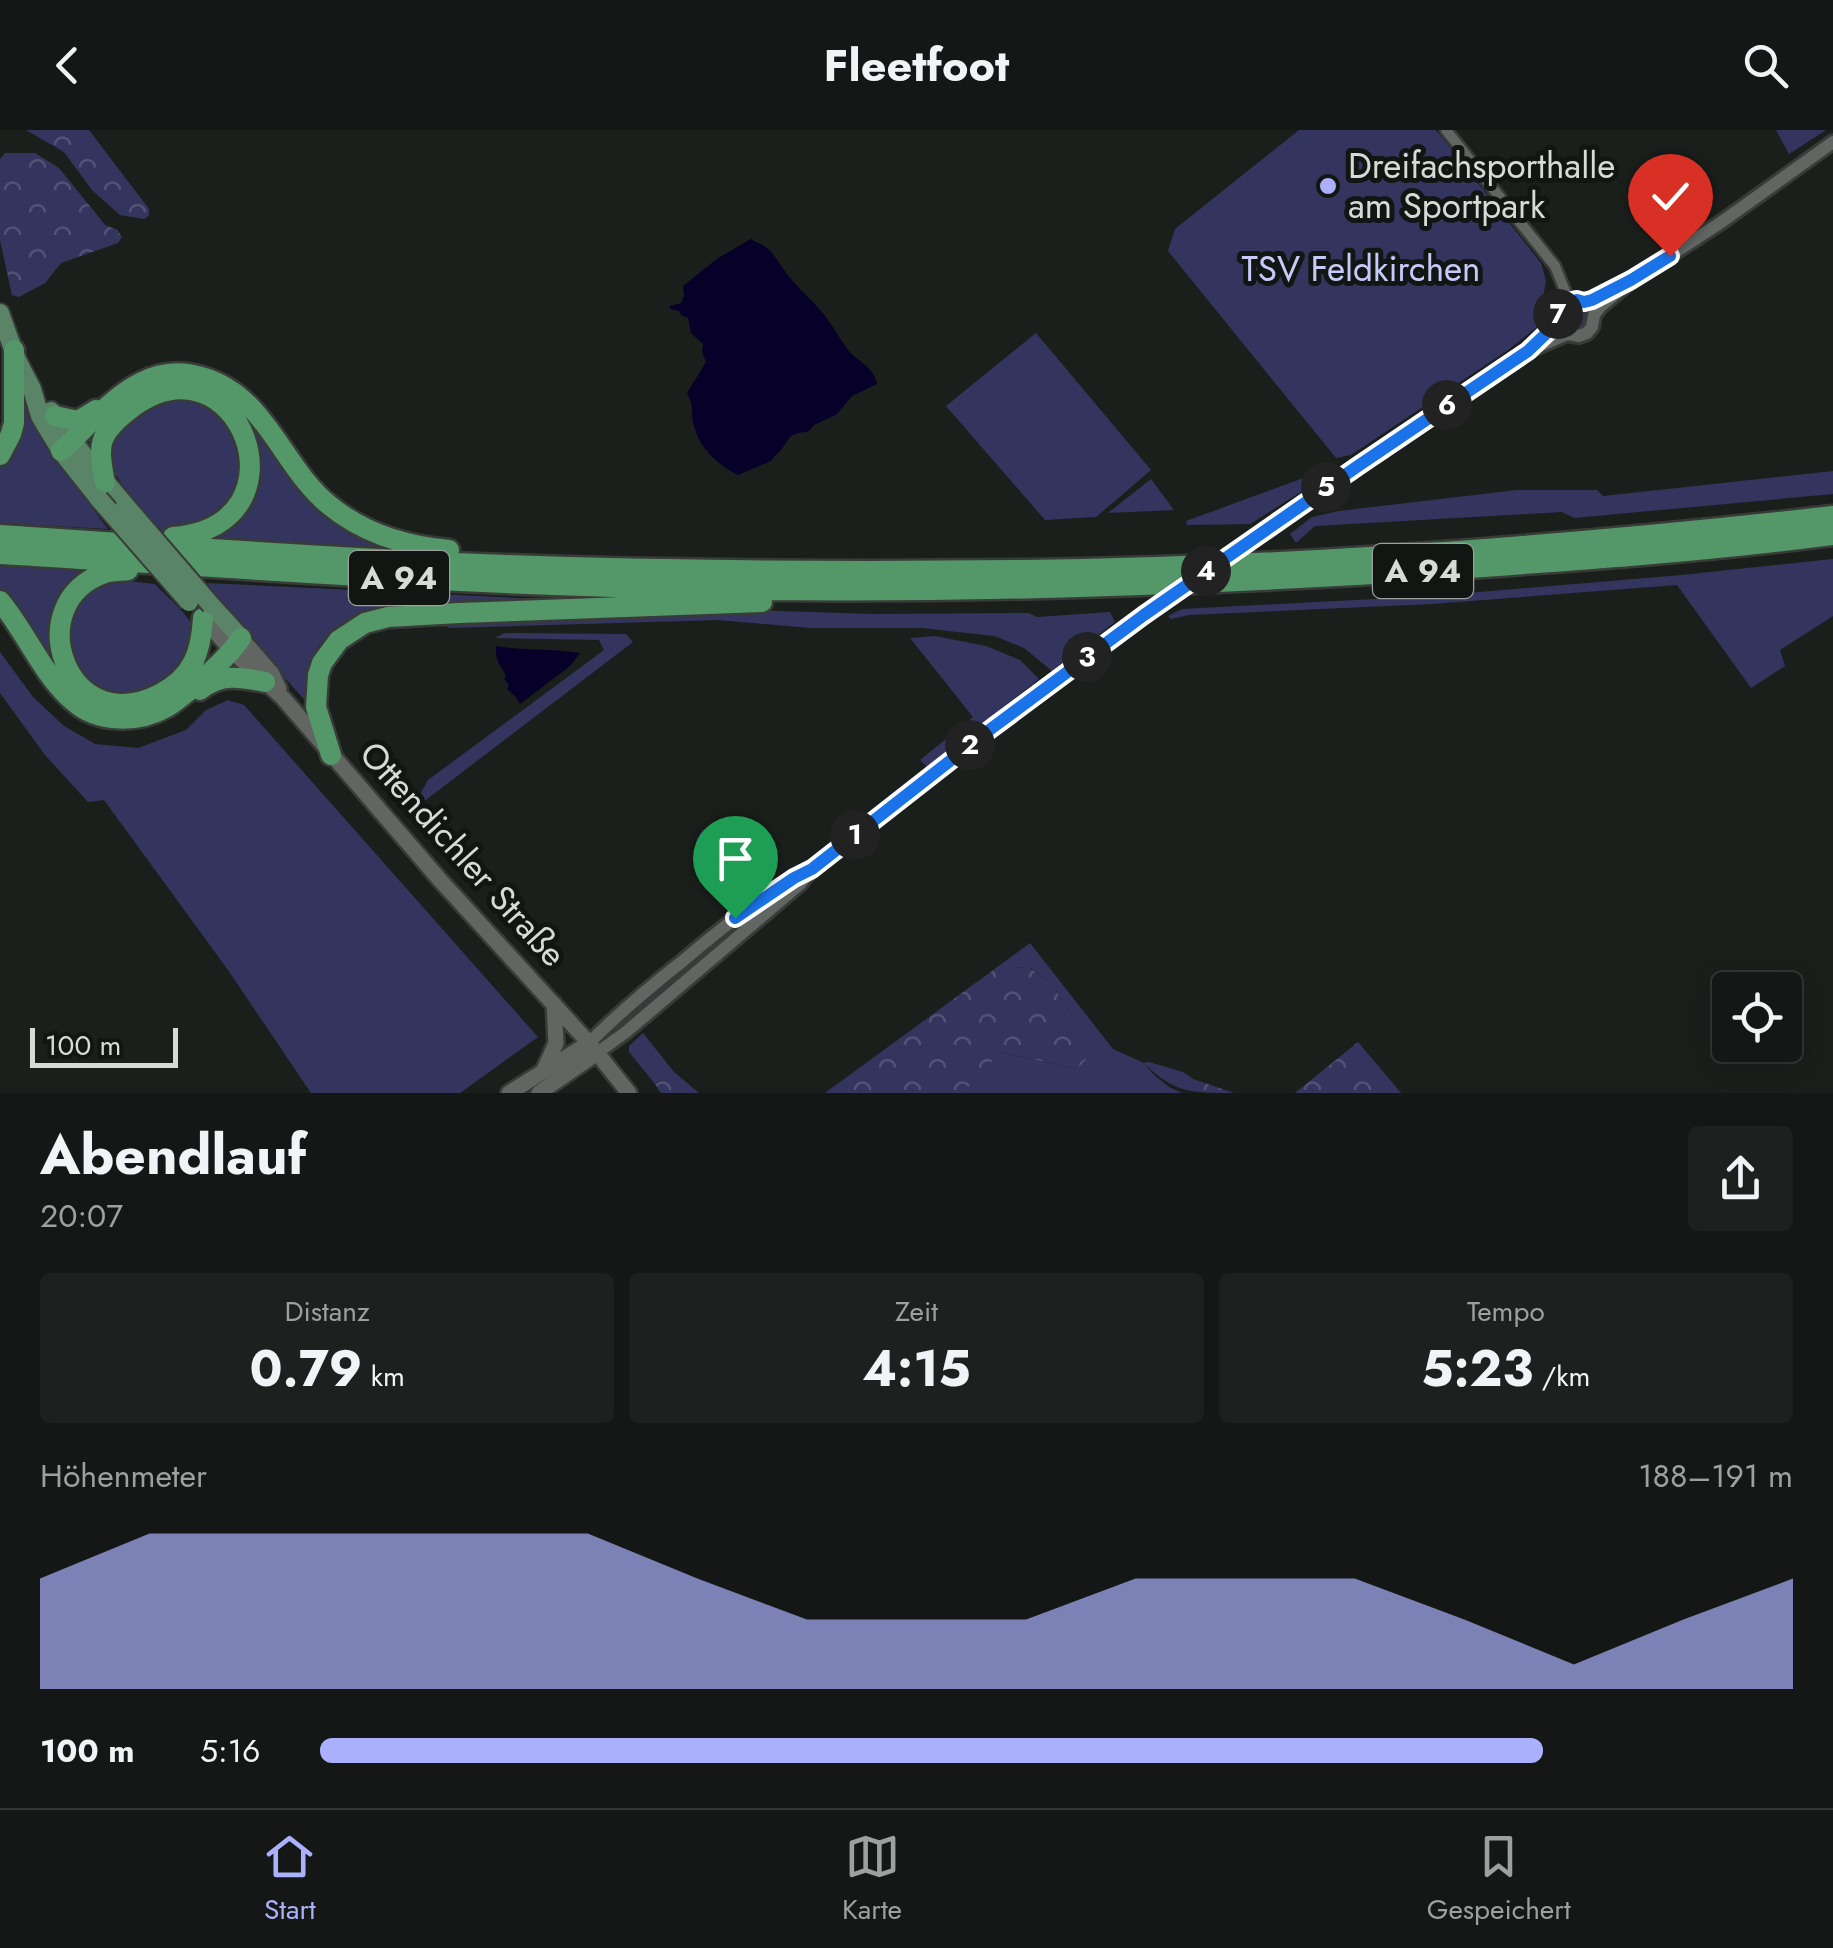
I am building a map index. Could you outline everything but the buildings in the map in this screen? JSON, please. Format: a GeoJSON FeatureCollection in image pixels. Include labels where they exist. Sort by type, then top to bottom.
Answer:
{"type":"FeatureCollection","features":[{"type":"Feature","properties":{"kind":"highway"},"geometry":{"type":"LineString","coordinates":[[0,454],[14,422],[14,350]]}},
{"type":"Feature","properties":{"kind":"highway"},"geometry":{"type":"LineString","coordinates":[[67,446],[111,404],[142,382],[164,374],[193,374],[224,386],[253,408],[316,493],[356,525],[405,544],[452,550],[483,564]]}},
{"type":"Feature","properties":{"kind":"highway"},"geometry":{"type":"LineString","coordinates":[[102,491],[100,446],[107,429],[136,405],[165,392],[190,390],[217,401],[233,414],[247,440],[249,478],[240,502],[226,518],[198,533],[146,536],[124,543]]}},
{"type":"Feature","properties":{"kind":"highway"},"geometry":{"type":"LineString","coordinates":[[55,416],[78,420],[111,404]]}},
{"type":"Feature","properties":{"kind":"highway","name":"A 94"},"geometry":{"type":"LineString","coordinates":[[0,535],[483,564],[732,570],[1025,570],[1506,548],[1833,516]]}},
{"type":"Feature","properties":{"kind":"highway","name":"A 94"},"geometry":{"type":"LineString","coordinates":[[0,554],[654,588],[840,590],[1145,586],[1326,577],[1513,565],[1833,536]]}},
{"type":"Feature","properties":{"kind":"highway"},"geometry":{"type":"LineString","coordinates":[[164,564],[107,572],[76,593],[59,625],[65,665],[75,681],[87,693],[118,704],[135,705],[166,691],[196,661],[202,639],[201,608]]}},
{"type":"Feature","properties":{"kind":"highway"},"geometry":{"type":"LineString","coordinates":[[331,755],[316,707],[318,675],[339,640],[365,623],[388,617],[459,613],[806,600],[840,590]]}},
{"type":"Feature","properties":{"kind":"highway"},"geometry":{"type":"LineString","coordinates":[[0,601],[67,695],[86,711],[100,716],[130,718],[155,713],[176,700],[236,645]]}},
{"type":"Feature","properties":{"kind":"highway"},"geometry":{"type":"LineString","coordinates":[[176,700],[188,700],[219,679],[264,682]]}},
{"type":"Feature","properties":{"kind":"main road","name":"Ottendichler Straße"},"geometry":{"type":"LineString","coordinates":[[0,313],[40,416],[264,682],[554,1004],[629,1093]]}},
{"type":"Feature","properties":{"kind":"main road","name":"Ottendichler Straße"},"geometry":{"type":"LineString","coordinates":[[32,389],[55,416],[67,446]]}},
{"type":"Feature","properties":{"kind":"main road","name":"Ottendichler Straße"},"geometry":{"type":"LineString","coordinates":[[102,491],[124,505],[201,608]]}},
{"type":"Feature","properties":{"kind":"main road","name":"Ottendichler Straße"},"geometry":{"type":"LineString","coordinates":[[236,645],[272,674],[282,698]]}},
{"type":"Feature","properties":{"kind":"main road"},"geometry":{"type":"LineString","coordinates":[[543,1072],[556,1043],[554,1004]]}},
{"type":"Feature","properties":{"kind":"main road"},"geometry":{"type":"LineString","coordinates":[[509,1093],[593,1048]]}},
{"type":"Feature","properties":{"kind":"main road"},"geometry":{"type":"LineString","coordinates":[[539,1093],[593,1048]]}},
{"type":"Feature","properties":{"kind":"street"},"geometry":{"type":"LineString","coordinates":[[1446,130],[1555,266],[1569,301]]}},
{"type":"Feature","properties":{"kind":"street"},"geometry":{"type":"LineString","coordinates":[[593,1048],[623,1010],[735,918],[812,869],[1144,615],[1528,351],[1554,326],[1560,308],[1569,301],[1592,300],[1631,280],[1736,212],[1833,142]]}},
{"type":"Feature","properties":{"kind":"street"},"geometry":{"type":"LineString","coordinates":[[1557,319],[1568,334],[1587,333],[1594,315],[1631,280]]}},
{"type":"Feature","properties":{"kind":"street"},"geometry":{"type":"LineString","coordinates":[[1584,302],[1594,315]]}},
{"type":"Feature","properties":{"kind":"street"},"geometry":{"type":"LineString","coordinates":[[1528,351],[1568,334]]}},
{"type":"Feature","properties":{"kind":"green space"},"geometry":{"type":"Polygon","coordinates":[[[26,130],[89,130],[149,209],[149,215],[144,219],[120,215],[92,190],[64,152],[26,130]]]}},
{"type":"Feature","properties":{"kind":"green space","name":"TSV Feldkirchen"},"geometry":{"type":"Polygon","coordinates":[[[1299,130],[1436,130],[1541,263],[1546,281],[1543,297],[1554,291],[1547,317],[1508,350],[1351,455],[1336,458],[1168,251],[1175,229],[1299,130]]]}},
{"type":"Feature","properties":{"kind":"green space"},"geometry":{"type":"Polygon","coordinates":[[[1776,130],[1826,130],[1789,154],[1776,130]]]}},
{"type":"Feature","properties":{"kind":"green space"},"geometry":{"type":"Polygon","coordinates":[[[5,153],[35,153],[59,168],[105,225],[122,237],[118,243],[61,263],[45,283],[19,297],[12,295],[0,240],[0,159],[5,153]]]}},
{"type":"Feature","properties":{"kind":"green space"},"geometry":{"type":"Polygon","coordinates":[[[1575,307],[1587,319],[1575,331],[1563,319],[1575,307]]]}},
{"type":"Feature","properties":{"kind":"green space"},"geometry":{"type":"Polygon","coordinates":[[[1036,333],[1151,470],[1096,517],[1045,520],[946,406],[1036,333]]]}},
{"type":"Feature","properties":{"kind":"green space"},"geometry":{"type":"Polygon","coordinates":[[[166,381],[206,385],[244,408],[299,481],[325,508],[356,529],[404,548],[403,551],[204,539],[244,506],[256,470],[249,431],[224,399],[207,389],[167,386],[136,400],[100,436],[100,465],[89,450],[92,431],[134,396],[166,381]]]}},
{"type":"Feature","properties":{"kind":"green space"},"geometry":{"type":"Polygon","coordinates":[[[19,393],[46,446],[108,529],[0,523],[0,463],[19,393]]]}},
{"type":"Feature","properties":{"kind":"green space"},"geometry":{"type":"Polygon","coordinates":[[[164,396],[214,402],[247,451],[230,508],[190,531],[163,532],[136,506],[109,464],[114,429],[164,396]]]}},
{"type":"Feature","properties":{"kind":"green space"},"geometry":{"type":"Polygon","coordinates":[[[1339,468],[1250,524],[1187,525],[1186,521],[1339,468]]]}},
{"type":"Feature","properties":{"kind":"green space"},"geometry":{"type":"Polygon","coordinates":[[[1833,471],[1833,494],[1574,518],[1562,512],[1315,526],[1296,543],[1290,534],[1312,517],[1339,511],[1517,490],[1597,490],[1603,496],[1833,471]]]}},
{"type":"Feature","properties":{"kind":"green space"},"geometry":{"type":"Polygon","coordinates":[[[1151,479],[1174,510],[1108,513],[1151,479]]]}},
{"type":"Feature","properties":{"kind":"green space"},"geometry":{"type":"Polygon","coordinates":[[[1833,559],[1833,616],[1780,650],[1785,666],[1751,688],[1677,585],[1432,604],[1171,619],[1168,616],[1182,609],[1432,596],[1833,559]]]}},
{"type":"Feature","properties":{"kind":"green space"},"geometry":{"type":"Polygon","coordinates":[[[0,566],[92,571],[74,583],[59,672],[0,594],[0,566]]]}},
{"type":"Feature","properties":{"kind":"green space"},"geometry":{"type":"Polygon","coordinates":[[[118,580],[155,584],[191,624],[193,640],[180,669],[168,680],[137,695],[121,696],[91,682],[75,664],[68,641],[69,625],[82,602],[94,591],[118,580]]]}},
{"type":"Feature","properties":{"kind":"green space"},"geometry":{"type":"Polygon","coordinates":[[[207,583],[519,598],[519,604],[392,606],[359,614],[318,646],[307,683],[310,706],[223,609],[207,583]]]}},
{"type":"Feature","properties":{"kind":"green space"},"geometry":{"type":"Polygon","coordinates":[[[745,610],[1029,613],[1037,617],[1110,612],[1115,622],[1052,671],[1024,648],[994,636],[922,628],[810,628],[718,620],[449,628],[443,624],[745,610]]]}},
{"type":"Feature","properties":{"kind":"green space"},"geometry":{"type":"Polygon","coordinates":[[[505,633],[626,634],[633,642],[410,812],[428,780],[604,650],[599,640],[495,638],[505,633]]]}},
{"type":"Feature","properties":{"kind":"green space"},"geometry":{"type":"Polygon","coordinates":[[[935,636],[986,646],[1020,660],[1039,679],[927,767],[920,760],[973,717],[910,638],[935,636]]]}},
{"type":"Feature","properties":{"kind":"green space"},"geometry":{"type":"Polygon","coordinates":[[[0,652],[33,697],[64,726],[95,744],[138,748],[186,730],[206,710],[228,700],[244,705],[538,1037],[460,1093],[311,1093],[228,970],[104,800],[88,802],[45,755],[0,693],[0,652]]]}},
{"type":"Feature","properties":{"kind":"green space"},"geometry":{"type":"Polygon","coordinates":[[[703,829],[754,882],[756,897],[738,905],[737,884],[696,840],[703,829]]]}},
{"type":"Feature","properties":{"kind":"green space"},"geometry":{"type":"Polygon","coordinates":[[[756,908],[758,911],[615,1034],[612,1031],[756,908]]]}},
{"type":"Feature","properties":{"kind":"green space"},"geometry":{"type":"Polygon","coordinates":[[[1030,943],[1113,1049],[1144,1063],[1169,1087],[1182,1093],[963,1093],[999,1052],[1077,1069],[1073,1018],[1052,984],[1031,968],[1008,967],[1007,960],[1030,943]]]}},
{"type":"Feature","properties":{"kind":"green space"},"geometry":{"type":"Polygon","coordinates":[[[1007,960],[1009,967],[1030,968],[1052,984],[1097,1048],[1077,1069],[1000,1052],[963,1093],[825,1093],[1007,960]]]}},
{"type":"Feature","properties":{"kind":"green space"},"geometry":{"type":"Polygon","coordinates":[[[643,1033],[674,1072],[655,1084],[629,1052],[629,1046],[643,1033]]]}},
{"type":"Feature","properties":{"kind":"green space"},"geometry":{"type":"Polygon","coordinates":[[[1358,1042],[1401,1093],[1295,1093],[1358,1042]]]}},
{"type":"Feature","properties":{"kind":"green space"},"geometry":{"type":"Polygon","coordinates":[[[1144,1063],[1234,1093],[1174,1086],[1144,1063]]]}},
{"type":"Feature","properties":{"kind":"green space"},"geometry":{"type":"Polygon","coordinates":[[[674,1072],[699,1093],[661,1093],[655,1084],[674,1072]]]}},
{"type":"Feature","properties":{"kind":"shaded area"},"geometry":{"type":"Polygon","coordinates":[[[751,239],[773,254],[848,350],[873,373],[877,384],[852,396],[836,415],[808,432],[793,435],[771,461],[738,475],[711,455],[697,434],[687,393],[706,362],[703,344],[691,333],[688,318],[670,306],[681,303],[683,286],[718,258],[751,239]]]}},
{"type":"Feature","properties":{"kind":"shaded area"},"geometry":{"type":"Polygon","coordinates":[[[496,646],[580,653],[570,666],[520,704],[507,689],[496,646]]]}},
{"type":"Feature","properties":{"kind":"place","name":"Dreifachsporthalle am Sportpark"},"geometry":{"type":"Point","coordinates":[1328,186]}},
{"type":"Feature","properties":{"kind":"route"},"geometry":{"type":"LineString","coordinates":[[735,918],[812,869],[1144,615],[1528,351],[1554,326],[1560,308],[1566,303],[1592,300],[1670,256]]}}]}
